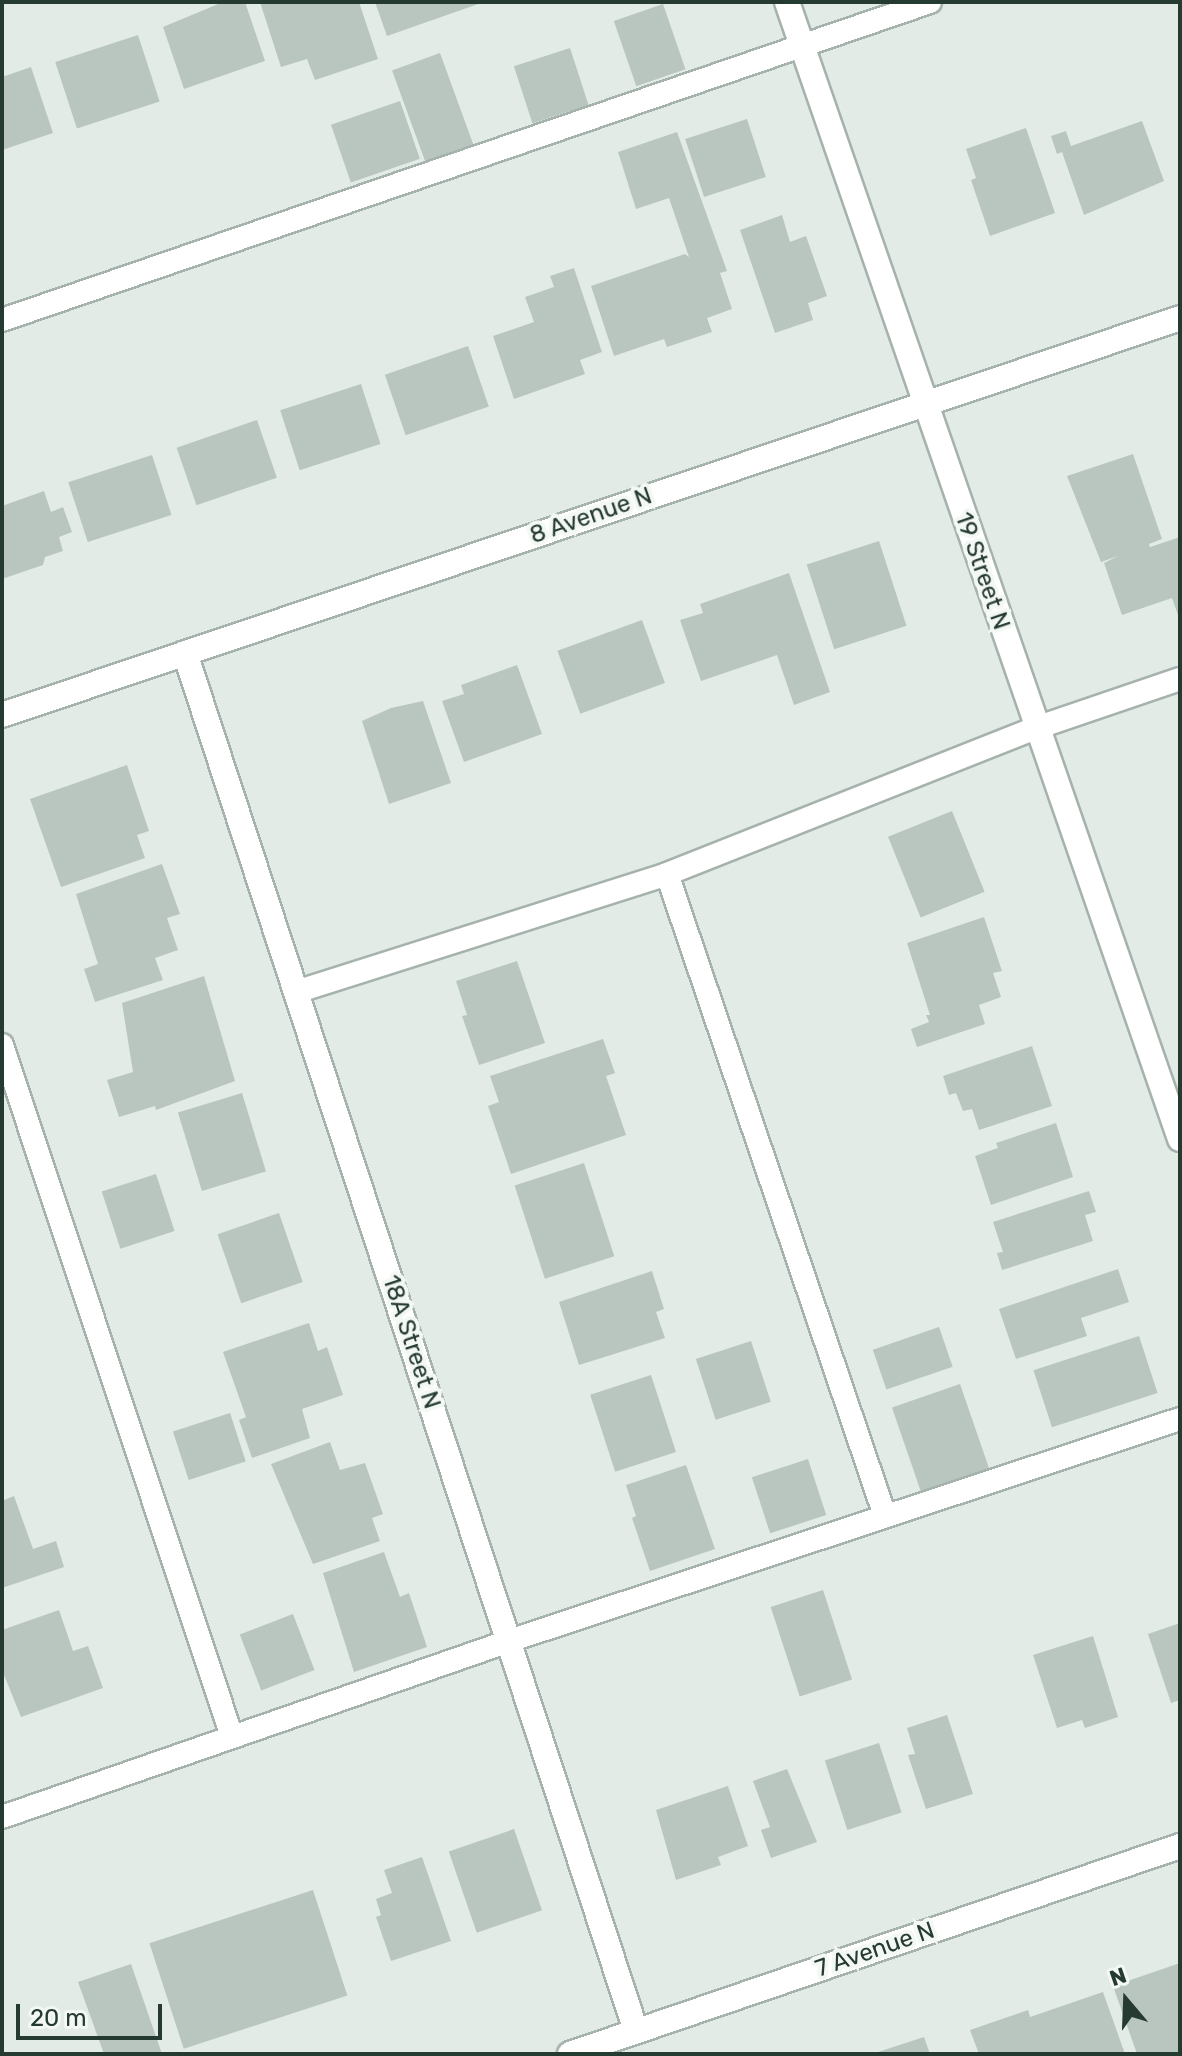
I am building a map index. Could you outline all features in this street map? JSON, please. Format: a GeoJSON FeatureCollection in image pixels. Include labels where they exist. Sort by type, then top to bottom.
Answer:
{"type":"FeatureCollection","features":[{"type":"Feature","properties":{"kind":"street","name":"19 Street N"},"geometry":{"type":"LineString","coordinates":[[787,2],[1036,728],[1169,1068],[1180,1139]]}},
{"type":"Feature","properties":{"kind":"street","name":"8 Avenue N"},"geometry":{"type":"LineString","coordinates":[[2,715],[1180,318]]}},
{"type":"Feature","properties":{"kind":"street","name":"18A Street N"},"geometry":{"type":"LineString","coordinates":[[185,653],[636,2031]]}},
{"type":"Feature","properties":{"kind":"street","name":"7 Avenue N"},"geometry":{"type":"LineString","coordinates":[[570,2054],[1180,1846]]}},
{"type":"Feature","properties":{"kind":"lane"},"geometry":{"type":"LineString","coordinates":[[2,320],[930,2]]}},
{"type":"Feature","properties":{"kind":"lane"},"geometry":{"type":"LineString","coordinates":[[296,992],[667,874],[1036,728],[1180,679]]}},
{"type":"Feature","properties":{"kind":"lane"},"geometry":{"type":"LineString","coordinates":[[667,874],[885,1516]]}},
{"type":"Feature","properties":{"kind":"lane"},"geometry":{"type":"LineString","coordinates":[[2,1045],[232,1737]]}},
{"type":"Feature","properties":{"kind":"lane"},"geometry":{"type":"LineString","coordinates":[[2,1817],[509,1641],[1180,1419]]}},
{"type":"Feature","properties":{"kind":"building"},"geometry":{"type":"Polygon","coordinates":[[[223,2],[245,2],[265,61],[184,89],[163,27],[223,2]]]}},
{"type":"Feature","properties":{"kind":"building"},"geometry":{"type":"Polygon","coordinates":[[[260,2],[359,2],[378,59],[315,80],[307,59],[281,67],[260,2]]]}},
{"type":"Feature","properties":{"kind":"building"},"geometry":{"type":"Polygon","coordinates":[[[375,2],[484,2],[387,36],[375,2]]]}},
{"type":"Feature","properties":{"kind":"building"},"geometry":{"type":"Polygon","coordinates":[[[663,4],[685,69],[636,86],[614,21],[663,4]]]}},
{"type":"Feature","properties":{"kind":"building"},"geometry":{"type":"Polygon","coordinates":[[[138,35],[160,102],[77,128],[55,62],[138,35]]]}},
{"type":"Feature","properties":{"kind":"building"},"geometry":{"type":"Polygon","coordinates":[[[570,48],[589,105],[532,123],[514,66],[570,48]]]}},
{"type":"Feature","properties":{"kind":"building"},"geometry":{"type":"Polygon","coordinates":[[[440,53],[474,146],[426,163],[392,70],[440,53]]]}},
{"type":"Feature","properties":{"kind":"building"},"geometry":{"type":"Polygon","coordinates":[[[31,67],[53,133],[2,150],[2,77],[31,67]]]}},
{"type":"Feature","properties":{"kind":"building"},"geometry":{"type":"Polygon","coordinates":[[[400,101],[420,159],[351,182],[331,125],[400,101]]]}},
{"type":"Feature","properties":{"kind":"building"},"geometry":{"type":"Polygon","coordinates":[[[747,119],[766,177],[704,197],[685,139],[747,119]]]}},
{"type":"Feature","properties":{"kind":"building"},"geometry":{"type":"Polygon","coordinates":[[[1142,121],[1164,181],[1084,215],[1062,152],[1057,154],[1051,136],[1066,131],[1071,146],[1142,121]]]}},
{"type":"Feature","properties":{"kind":"building"},"geometry":{"type":"Polygon","coordinates":[[[1026,128],[1055,213],[990,236],[971,180],[976,178],[966,149],[1026,128]]]}},
{"type":"Feature","properties":{"kind":"building"},"geometry":{"type":"Polygon","coordinates":[[[677,132],[727,271],[720,273],[732,309],[707,318],[712,332],[667,347],[664,339],[614,356],[591,286],[685,254],[689,257],[669,198],[636,209],[618,152],[677,132]]]}},
{"type":"Feature","properties":{"kind":"building"},"geometry":{"type":"Polygon","coordinates":[[[782,215],[790,242],[806,236],[827,296],[808,303],[813,320],[775,333],[740,230],[782,215]]]}},
{"type":"Feature","properties":{"kind":"building"},"geometry":{"type":"Polygon","coordinates":[[[574,268],[602,352],[580,360],[585,374],[514,399],[493,336],[534,322],[525,297],[554,287],[550,276],[574,268]]]}},
{"type":"Feature","properties":{"kind":"building"},"geometry":{"type":"Polygon","coordinates":[[[468,346],[489,407],[406,435],[385,375],[468,346]]]}},
{"type":"Feature","properties":{"kind":"building"},"geometry":{"type":"Polygon","coordinates":[[[361,384],[380,444],[300,470],[280,410],[361,384]]]}},
{"type":"Feature","properties":{"kind":"building"},"geometry":{"type":"Polygon","coordinates":[[[257,420],[277,478],[196,505],[177,448],[257,420]]]}},
{"type":"Feature","properties":{"kind":"building"},"geometry":{"type":"Polygon","coordinates":[[[1133,454],[1162,539],[1149,544],[1150,547],[1180,537],[1178,615],[1172,598],[1122,615],[1104,563],[1118,556],[1101,562],[1067,476],[1133,454]]]}},
{"type":"Feature","properties":{"kind":"building"},"geometry":{"type":"Polygon","coordinates":[[[152,455],[171,515],[88,542],[68,482],[152,455]]]}},
{"type":"Feature","properties":{"kind":"building"},"geometry":{"type":"Polygon","coordinates":[[[44,491],[51,512],[63,507],[72,532],[59,537],[63,551],[45,557],[43,565],[2,579],[2,506],[44,491]]]}},
{"type":"Feature","properties":{"kind":"building"},"geometry":{"type":"Polygon","coordinates":[[[879,541],[907,626],[834,649],[807,564],[879,541]]]}},
{"type":"Feature","properties":{"kind":"building"},"geometry":{"type":"Polygon","coordinates":[[[789,573],[830,692],[794,705],[777,655],[701,681],[680,620],[703,613],[700,604],[789,573]]]}},
{"type":"Feature","properties":{"kind":"building"},"geometry":{"type":"Polygon","coordinates":[[[642,620],[665,683],[580,714],[557,651],[642,620]]]}},
{"type":"Feature","properties":{"kind":"building"},"geometry":{"type":"Polygon","coordinates":[[[517,665],[542,734],[464,762],[442,701],[464,694],[461,685],[517,665]]]}},
{"type":"Feature","properties":{"kind":"building"},"geometry":{"type":"Polygon","coordinates":[[[423,701],[451,783],[389,804],[362,721],[391,708],[423,701]]]}},
{"type":"Feature","properties":{"kind":"building"},"geometry":{"type":"Polygon","coordinates":[[[127,765],[149,831],[137,835],[145,858],[61,887],[30,799],[127,765]]]}},
{"type":"Feature","properties":{"kind":"building"},"geometry":{"type":"Polygon","coordinates":[[[952,811],[985,892],[921,918],[888,837],[952,811]]]}},
{"type":"Feature","properties":{"kind":"building"},"geometry":{"type":"Polygon","coordinates":[[[162,864],[180,914],[167,918],[178,950],[155,958],[163,980],[95,1002],[84,969],[98,964],[76,894],[162,864]]]}},
{"type":"Feature","properties":{"kind":"building"},"geometry":{"type":"Polygon","coordinates":[[[984,917],[1002,971],[993,973],[1001,997],[979,1005],[985,1024],[917,1047],[911,1029],[929,1022],[926,1015],[930,1015],[907,943],[984,917]]]}},
{"type":"Feature","properties":{"kind":"building"},"geometry":{"type":"Polygon","coordinates":[[[517,961],[545,1043],[479,1065],[462,1016],[467,1015],[456,981],[517,961]]]}},
{"type":"Feature","properties":{"kind":"building"},"geometry":{"type":"Polygon","coordinates":[[[204,976],[235,1081],[156,1110],[155,1106],[119,1117],[107,1080],[133,1072],[122,1003],[204,976]]]}},
{"type":"Feature","properties":{"kind":"building"},"geometry":{"type":"Polygon","coordinates":[[[603,1039],[615,1073],[606,1076],[626,1135],[511,1174],[488,1106],[499,1102],[490,1076],[603,1039]]]}},
{"type":"Feature","properties":{"kind":"building"},"geometry":{"type":"Polygon","coordinates":[[[1032,1046],[1052,1106],[979,1130],[972,1109],[963,1111],[956,1093],[949,1095],[943,1076],[1032,1046]]]}},
{"type":"Feature","properties":{"kind":"building"},"geometry":{"type":"Polygon","coordinates":[[[242,1093],[266,1171],[202,1191],[178,1113],[242,1093]]]}},
{"type":"Feature","properties":{"kind":"building"},"geometry":{"type":"Polygon","coordinates":[[[1056,1123],[1073,1177],[991,1205],[975,1156],[998,1148],[996,1143],[1056,1123]]]}},
{"type":"Feature","properties":{"kind":"building"},"geometry":{"type":"Polygon","coordinates":[[[584,1163],[614,1256],[545,1279],[515,1186],[584,1163]]]}},
{"type":"Feature","properties":{"kind":"building"},"geometry":{"type":"Polygon","coordinates":[[[156,1174],[175,1231],[120,1249],[102,1192],[156,1174]]]}},
{"type":"Feature","properties":{"kind":"building"},"geometry":{"type":"Polygon","coordinates":[[[1089,1191],[1096,1212],[1085,1215],[1093,1241],[1002,1270],[997,1253],[1003,1252],[993,1222],[1089,1191]]]}},
{"type":"Feature","properties":{"kind":"building"},"geometry":{"type":"Polygon","coordinates":[[[279,1213],[303,1282],[241,1303],[218,1234],[279,1213]]]}},
{"type":"Feature","properties":{"kind":"building"},"geometry":{"type":"Polygon","coordinates":[[[1118,1269],[1129,1302],[1081,1318],[1087,1336],[1016,1359],[999,1309],[1118,1269]]]}},
{"type":"Feature","properties":{"kind":"building"},"geometry":{"type":"Polygon","coordinates":[[[652,1271],[664,1309],[656,1312],[665,1338],[579,1365],[559,1302],[652,1271]]]}},
{"type":"Feature","properties":{"kind":"building"},"geometry":{"type":"Polygon","coordinates":[[[309,1323],[318,1351],[327,1347],[343,1395],[302,1409],[310,1438],[252,1458],[239,1420],[246,1417],[223,1352],[309,1323]]]}},
{"type":"Feature","properties":{"kind":"building"},"geometry":{"type":"Polygon","coordinates":[[[939,1327],[953,1367],[886,1390],[873,1350],[939,1327]]]}},
{"type":"Feature","properties":{"kind":"building"},"geometry":{"type":"Polygon","coordinates":[[[1139,1336],[1158,1393],[1052,1427],[1033,1370],[1139,1336]]]}},
{"type":"Feature","properties":{"kind":"building"},"geometry":{"type":"Polygon","coordinates":[[[751,1341],[771,1402],[716,1420],[696,1359],[751,1341]]]}},
{"type":"Feature","properties":{"kind":"building"},"geometry":{"type":"Polygon","coordinates":[[[651,1375],[676,1452],[615,1472],[590,1395],[651,1375]]]}},
{"type":"Feature","properties":{"kind":"building"},"geometry":{"type":"Polygon","coordinates":[[[960,1384],[989,1469],[921,1493],[892,1407],[960,1384]]]}},
{"type":"Feature","properties":{"kind":"building"},"geometry":{"type":"Polygon","coordinates":[[[230,1413],[246,1462],[189,1480],[173,1432],[230,1413]]]}},
{"type":"Feature","properties":{"kind":"building"},"geometry":{"type":"Polygon","coordinates":[[[330,1442],[340,1470],[365,1463],[383,1514],[372,1518],[380,1541],[313,1564],[271,1464],[330,1442]]]}},
{"type":"Feature","properties":{"kind":"building"},"geometry":{"type":"Polygon","coordinates":[[[808,1459],[826,1515],[770,1533],[752,1477],[808,1459]]]}},
{"type":"Feature","properties":{"kind":"building"},"geometry":{"type":"Polygon","coordinates":[[[686,1465],[715,1549],[650,1571],[632,1518],[636,1516],[626,1485],[686,1465]]]}},
{"type":"Feature","properties":{"kind":"building"},"geometry":{"type":"Polygon","coordinates":[[[14,1496],[33,1549],[56,1541],[64,1567],[2,1588],[2,1501],[14,1496]]]}},
{"type":"Feature","properties":{"kind":"building"},"geometry":{"type":"Polygon","coordinates":[[[384,1552],[400,1597],[409,1593],[427,1647],[354,1672],[323,1573],[384,1552]]]}},
{"type":"Feature","properties":{"kind":"building"},"geometry":{"type":"Polygon","coordinates":[[[823,1590],[852,1679],[800,1696],[771,1607],[823,1590]]]}},
{"type":"Feature","properties":{"kind":"building"},"geometry":{"type":"Polygon","coordinates":[[[59,1610],[73,1651],[88,1646],[103,1688],[21,1717],[2,1670],[2,1630],[59,1610]]]}},
{"type":"Feature","properties":{"kind":"building"},"geometry":{"type":"Polygon","coordinates":[[[293,1614],[315,1670],[261,1690],[240,1634],[293,1614]]]}},
{"type":"Feature","properties":{"kind":"building"},"geometry":{"type":"Polygon","coordinates":[[[1180,1623],[1180,1700],[1171,1703],[1148,1634],[1180,1623]]]}},
{"type":"Feature","properties":{"kind":"building"},"geometry":{"type":"Polygon","coordinates":[[[1093,1636],[1118,1717],[1085,1728],[1082,1720],[1057,1728],[1033,1655],[1093,1636]]]}},
{"type":"Feature","properties":{"kind":"building"},"geometry":{"type":"Polygon","coordinates":[[[947,1715],[973,1794],[926,1809],[908,1755],[915,1754],[907,1728],[947,1715]]]}},
{"type":"Feature","properties":{"kind":"building"},"geometry":{"type":"Polygon","coordinates":[[[879,1743],[902,1812],[847,1830],[825,1761],[879,1743]]]}},
{"type":"Feature","properties":{"kind":"building"},"geometry":{"type":"Polygon","coordinates":[[[787,1769],[817,1842],[771,1858],[761,1830],[770,1827],[753,1781],[787,1769]]]}},
{"type":"Feature","properties":{"kind":"building"},"geometry":{"type":"Polygon","coordinates":[[[728,1786],[748,1846],[718,1857],[721,1865],[676,1880],[656,1810],[728,1786]]]}},
{"type":"Feature","properties":{"kind":"building"},"geometry":{"type":"Polygon","coordinates":[[[514,1829],[542,1910],[477,1933],[449,1851],[514,1829]]]}},
{"type":"Feature","properties":{"kind":"building"},"geometry":{"type":"Polygon","coordinates":[[[422,1857],[451,1941],[391,1961],[376,1917],[381,1915],[376,1899],[392,1893],[384,1870],[422,1857]]]}},
{"type":"Feature","properties":{"kind":"building"},"geometry":{"type":"Polygon","coordinates":[[[313,1890],[347,1996],[184,2049],[149,1943],[313,1890]]]}},
{"type":"Feature","properties":{"kind":"building"},"geometry":{"type":"Polygon","coordinates":[[[1180,1963],[1180,2054],[1137,2054],[1113,1986],[1180,1963]]]}},
{"type":"Feature","properties":{"kind":"building"},"geometry":{"type":"Polygon","coordinates":[[[131,1964],[162,2054],[104,2054],[78,1982],[131,1964]]]}},
{"type":"Feature","properties":{"kind":"building"},"geometry":{"type":"Polygon","coordinates":[[[1103,1992],[1125,2054],[979,2054],[970,2030],[1028,2010],[1030,2017],[1103,1992]]]}},
{"type":"Feature","properties":{"kind":"building"},"geometry":{"type":"Polygon","coordinates":[[[924,2037],[930,2054],[875,2054],[875,2053],[924,2037]]]}}]}
